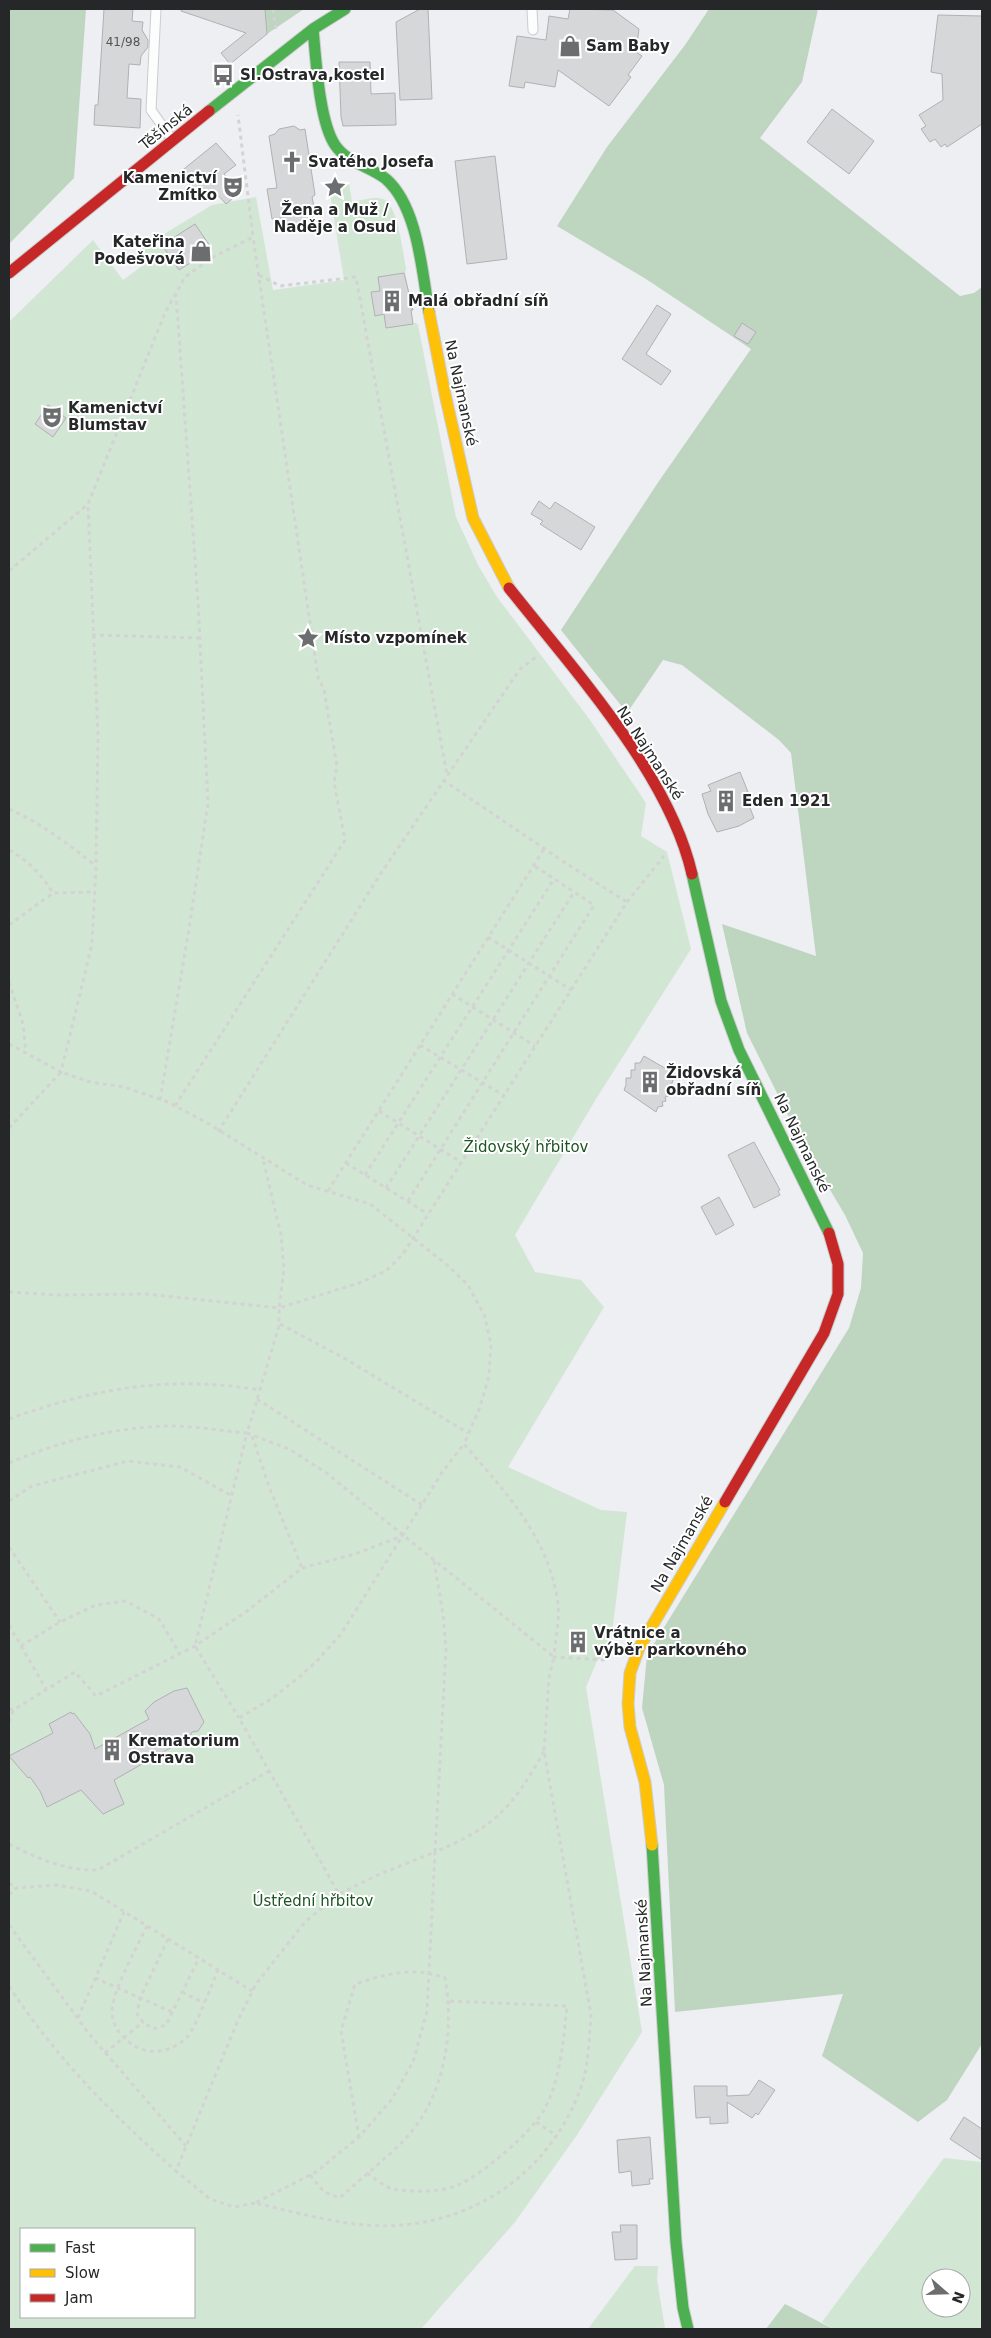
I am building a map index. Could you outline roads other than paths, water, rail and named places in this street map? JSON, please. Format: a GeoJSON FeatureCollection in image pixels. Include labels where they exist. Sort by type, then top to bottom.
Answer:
{"type":"FeatureCollection","features":[{"type":"Feature","properties":{"kind":"street","name":"Těšínská"},"geometry":{"type":"LineString","coordinates":[[9,273],[313,29],[344,9]]}},
{"type":"Feature","properties":{"kind":"street","name":"Na Najmanské"},"geometry":{"type":"LineString","coordinates":[[313,29],[330,136],[345,155],[378,174],[394,187],[404,204],[413,228],[445,394],[473,518],[508,587],[616,725],[667,803],[690,864],[720,1001],[738,1050],[827,1227],[838,1264],[838,1294],[824,1333],[639,1648],[630,1674],[628,1704],[630,1727],[645,1782],[652,1840],[676,2242],[683,2308],[688,2329]]}},
{"type":"Feature","properties":{"kind":"lane"},"geometry":{"type":"LineString","coordinates":[[156,9],[151,110],[173,140]]}},
{"type":"Feature","properties":{"kind":"lane"},"geometry":{"type":"LineString","coordinates":[[532,9],[533,30]]}},
{"type":"Feature","properties":{"kind":"place","name":"Sam Baby"},"geometry":{"type":"Point","coordinates":[570,46]}},
{"type":"Feature","properties":{"kind":"place","name":"Sl.Ostrava,kostel"},"geometry":{"type":"Point","coordinates":[223,75]}},
{"type":"Feature","properties":{"kind":"place","name":"Svatého Josefa"},"geometry":{"type":"Point","coordinates":[292,162]}},
{"type":"Feature","properties":{"kind":"place","name":"Kamenictví Zmítko"},"geometry":{"type":"Point","coordinates":[233,187]}},
{"type":"Feature","properties":{"kind":"place","name":"Žena a Muž / Naděje a Osud"},"geometry":{"type":"Point","coordinates":[335,187]}},
{"type":"Feature","properties":{"kind":"place","name":"Kateřina Podešvová"},"geometry":{"type":"Point","coordinates":[201,251]}},
{"type":"Feature","properties":{"kind":"place","name":"Malá obřadní síň"},"geometry":{"type":"Point","coordinates":[392,301]}},
{"type":"Feature","properties":{"kind":"place","name":"Kamenictví Blumstav"},"geometry":{"type":"Point","coordinates":[52,417]}},
{"type":"Feature","properties":{"kind":"place","name":"Místo vzpomínek"},"geometry":{"type":"Point","coordinates":[308,638]}},
{"type":"Feature","properties":{"kind":"place","name":"Eden 1921"},"geometry":{"type":"Point","coordinates":[726,801]}},
{"type":"Feature","properties":{"kind":"place","name":"Židovská obřadní síň"},"geometry":{"type":"Point","coordinates":[650,1082]}},
{"type":"Feature","properties":{"kind":"place","name":"Vrátnice a výběr parkovného"},"geometry":{"type":"Point","coordinates":[578,1642]}},
{"type":"Feature","properties":{"kind":"place","name":"Krematorium Ostrava"},"geometry":{"type":"Point","coordinates":[112,1750]}},
{"type":"Feature","properties":{"kind":"park label","name":"Židovský hřbitov"},"geometry":{"type":"Point","coordinates":[526,1147]}},
{"type":"Feature","properties":{"kind":"park label","name":"Ústřední hřbitov"},"geometry":{"type":"Point","coordinates":[313,1901]}}]}
